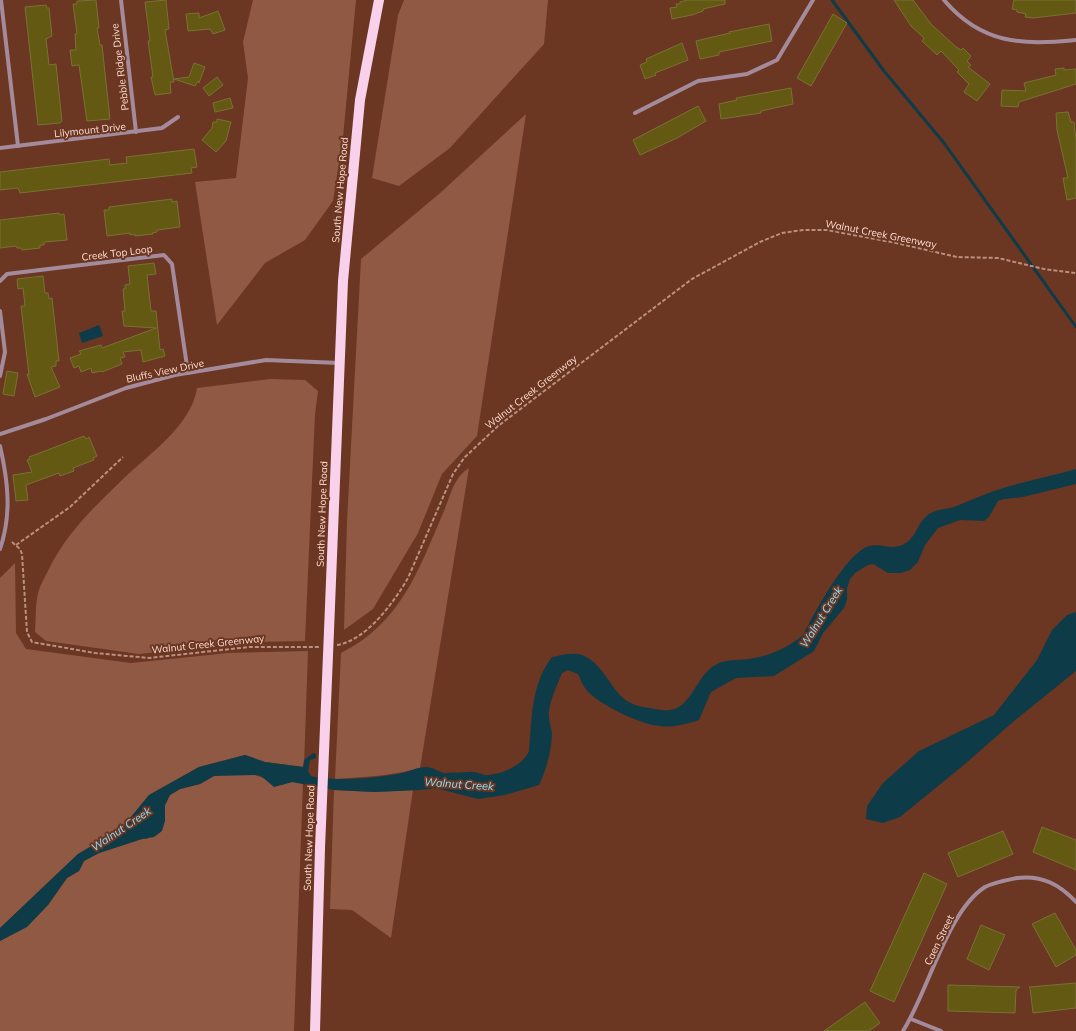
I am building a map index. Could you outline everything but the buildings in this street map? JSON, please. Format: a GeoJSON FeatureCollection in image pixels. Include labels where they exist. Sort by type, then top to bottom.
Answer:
{"type":"FeatureCollection","features":[{"type":"Feature","properties":{"kind":"main road","name":"South New Hope Road"},"geometry":{"type":"LineString","coordinates":[[316,1031],[320,848],[343,281],[360,100],[379,0]]}},
{"type":"Feature","properties":{"kind":"street"},"geometry":{"type":"LineString","coordinates":[[1,0],[18,146]]}},
{"type":"Feature","properties":{"kind":"street","name":"Pebble Ridge Drive"},"geometry":{"type":"LineString","coordinates":[[121,0],[136,132]]}},
{"type":"Feature","properties":{"kind":"street"},"geometry":{"type":"LineString","coordinates":[[635,113],[698,81],[748,74],[777,60],[813,0]]}},
{"type":"Feature","properties":{"kind":"street"},"geometry":{"type":"LineString","coordinates":[[944,0],[973,25],[998,38],[1027,43],[1076,40]]}},
{"type":"Feature","properties":{"kind":"street","name":"Lilymount Drive"},"geometry":{"type":"LineString","coordinates":[[0,148],[162,128],[178,117]]}},
{"type":"Feature","properties":{"kind":"street","name":"Creek Top Loop"},"geometry":{"type":"LineString","coordinates":[[0,281],[7,274],[164,255],[172,264],[188,373]]}},
{"type":"Feature","properties":{"kind":"street"},"geometry":{"type":"LineString","coordinates":[[0,311],[5,352],[0,376]]}},
{"type":"Feature","properties":{"kind":"street","name":"Bluffs View Drive"},"geometry":{"type":"LineString","coordinates":[[0,434],[46,419],[126,388],[188,373],[266,360],[340,363]]}},
{"type":"Feature","properties":{"kind":"street"},"geometry":{"type":"LineString","coordinates":[[0,446],[8,493],[7,523],[0,549]]}},
{"type":"Feature","properties":{"kind":"street","name":"Caen Street"},"geometry":{"type":"LineString","coordinates":[[904,1031],[911,1019],[952,926],[968,904],[985,887],[1001,881],[1023,878],[1047,881],[1063,888],[1076,902]]}},
{"type":"Feature","properties":{"kind":"street"},"geometry":{"type":"LineString","coordinates":[[911,1019],[941,1031]]}},
{"type":"Feature","properties":{"kind":"path","name":"Walnut Creek Greenway"},"geometry":{"type":"LineString","coordinates":[[333,646],[348,642],[370,627],[398,594],[408,578],[453,474],[464,458],[508,418],[692,279],[753,246],[782,233],[803,230],[827,230],[896,242],[957,257],[998,258],[1044,269],[1076,274]]}},
{"type":"Feature","properties":{"kind":"path"},"geometry":{"type":"LineString","coordinates":[[12,542],[16,545],[70,507],[122,456]]}},
{"type":"Feature","properties":{"kind":"path","name":"Walnut Creek Greenway"},"geometry":{"type":"LineString","coordinates":[[16,545],[20,550],[23,560],[28,636],[32,642],[95,653],[149,658],[249,646],[321,647]]}},
{"type":"Feature","properties":{"kind":"shaded area"},"geometry":{"type":"Polygon","coordinates":[[[253,0],[356,0],[343,137],[333,201],[305,240],[265,263],[217,325],[195,182],[236,178],[248,78],[243,42],[253,0]]]}},
{"type":"Feature","properties":{"kind":"shaded area"},"geometry":{"type":"Polygon","coordinates":[[[404,0],[548,0],[544,44],[450,148],[399,186],[372,178],[398,15],[404,0]]]}},
{"type":"Feature","properties":{"kind":"shaded area"},"geometry":{"type":"Polygon","coordinates":[[[526,114],[477,436],[442,474],[418,533],[373,609],[344,630],[347,521],[361,259],[439,194],[526,114]]]}},
{"type":"Feature","properties":{"kind":"shaded area"},"geometry":{"type":"Polygon","coordinates":[[[270,379],[305,380],[318,391],[315,414],[305,641],[251,642],[139,654],[46,641],[35,632],[36,605],[39,590],[62,546],[99,502],[155,451],[177,428],[193,402],[197,388],[270,379]]]}},
{"type":"Feature","properties":{"kind":"shaded area"},"geometry":{"type":"Polygon","coordinates":[[[469,468],[420,768],[367,777],[335,779],[341,653],[362,641],[379,626],[406,592],[426,553],[453,487],[459,477],[469,468]]]}},
{"type":"Feature","properties":{"kind":"shaded area"},"geometry":{"type":"Polygon","coordinates":[[[15,563],[16,633],[26,649],[131,663],[228,653],[308,651],[304,767],[265,762],[245,755],[199,767],[149,795],[122,828],[78,854],[0,928],[0,578],[15,563]]]}},
{"type":"Feature","properties":{"kind":"shaded area"},"geometry":{"type":"Polygon","coordinates":[[[231,774],[255,775],[282,785],[292,782],[303,783],[294,1031],[0,1031],[0,941],[27,926],[48,905],[67,878],[79,871],[84,861],[99,853],[142,839],[147,839],[165,821],[165,805],[170,795],[180,789],[200,784],[214,776],[231,774]]]}},
{"type":"Feature","properties":{"kind":"shaded area"},"geometry":{"type":"Polygon","coordinates":[[[334,790],[375,792],[413,790],[391,938],[352,910],[330,909],[334,790]]]}},
{"type":"Feature","properties":{"kind":"water"},"geometry":{"type":"Polygon","coordinates":[[[99,325],[103,336],[82,343],[79,333],[99,325]]]}},
{"type":"Feature","properties":{"kind":"water","name":"Walnut Creek"},"geometry":{"type":"Polygon","coordinates":[[[1076,469],[1076,484],[1023,497],[1004,499],[998,501],[989,517],[984,521],[960,520],[938,528],[925,545],[918,562],[910,570],[901,573],[888,573],[873,564],[868,565],[855,573],[850,579],[847,588],[847,600],[844,608],[823,633],[814,651],[774,676],[736,678],[711,692],[699,720],[675,726],[652,725],[642,722],[619,712],[598,700],[585,688],[578,674],[568,670],[562,673],[550,706],[549,717],[552,733],[551,746],[546,767],[539,785],[505,795],[478,799],[436,788],[375,792],[334,790],[292,782],[274,787],[261,776],[214,776],[200,784],[180,789],[170,795],[165,805],[165,821],[162,831],[154,837],[142,839],[99,853],[84,861],[79,871],[67,878],[48,905],[27,927],[0,941],[0,928],[78,854],[122,828],[149,795],[199,767],[245,755],[265,762],[303,767],[304,760],[313,753],[316,754],[316,758],[310,760],[308,771],[311,776],[321,778],[369,778],[402,773],[417,768],[426,767],[433,768],[444,773],[473,772],[486,775],[506,771],[522,761],[529,751],[532,714],[536,690],[545,667],[552,657],[571,654],[582,655],[589,658],[600,668],[617,692],[628,702],[639,706],[657,709],[667,710],[677,708],[687,700],[704,675],[715,665],[724,661],[749,659],[774,653],[786,647],[803,635],[832,585],[850,560],[860,551],[873,545],[895,547],[904,544],[909,541],[927,515],[938,510],[954,507],[1004,488],[1076,469]]]}},
{"type":"Feature","properties":{"kind":"water"},"geometry":{"type":"Polygon","coordinates":[[[1076,612],[1076,671],[900,817],[883,823],[866,819],[867,806],[883,783],[919,751],[994,715],[1037,660],[1052,630],[1067,615],[1076,612]]]}},
{"type":"Feature","properties":{"kind":"waterway"},"geometry":{"type":"LineString","coordinates":[[832,0],[884,71],[944,143],[1076,327]]}}]}
